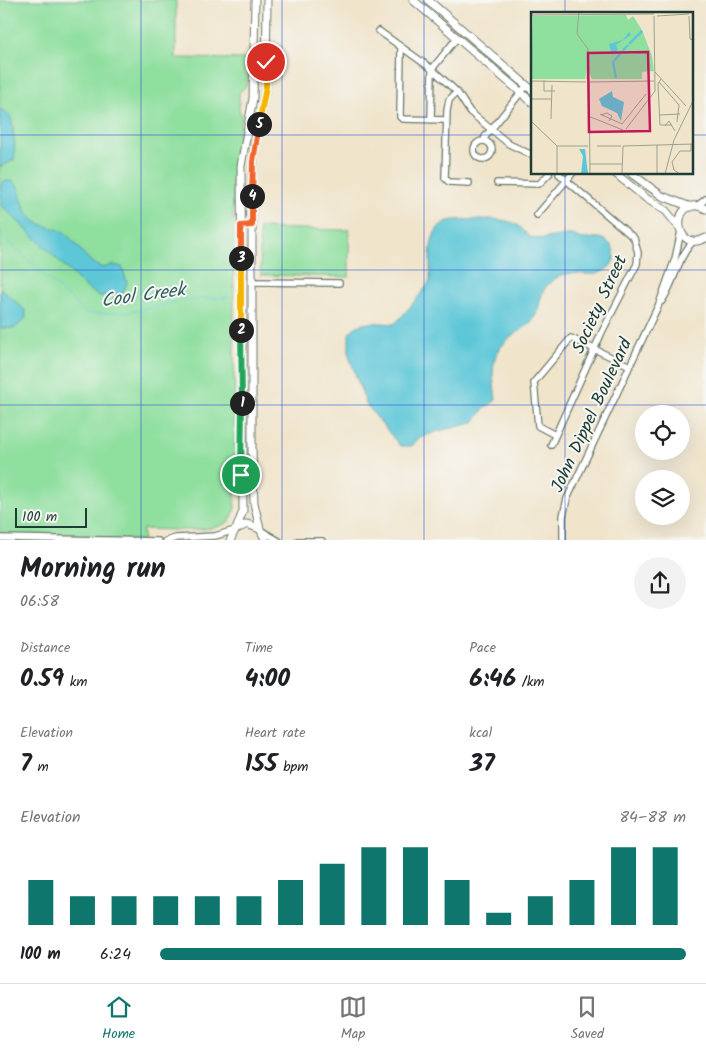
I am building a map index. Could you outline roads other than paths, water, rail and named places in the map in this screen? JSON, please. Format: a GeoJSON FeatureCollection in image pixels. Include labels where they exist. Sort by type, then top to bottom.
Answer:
{"type":"FeatureCollection","features":[{"type":"Feature","properties":{"kind":"street"},"geometry":{"type":"LineString","coordinates":[[230,540],[243,511],[241,166],[253,98],[255,0]]}},
{"type":"Feature","properties":{"kind":"street"},"geometry":{"type":"LineString","coordinates":[[266,540],[261,530],[254,503],[253,483],[252,225],[253,155],[266,87],[267,0]]}},
{"type":"Feature","properties":{"kind":"street"},"geometry":{"type":"LineString","coordinates":[[413,0],[531,101]]}},
{"type":"Feature","properties":{"kind":"street"},"geometry":{"type":"LineString","coordinates":[[428,0],[530,87],[521,92],[491,129],[484,141]]}},
{"type":"Feature","properties":{"kind":"street"},"geometry":{"type":"LineString","coordinates":[[379,31],[432,69],[457,92],[470,112],[509,144],[531,155]]}},
{"type":"Feature","properties":{"kind":"street"},"geometry":{"type":"LineString","coordinates":[[431,120],[432,69],[458,38]]}},
{"type":"Feature","properties":{"kind":"street"},"geometry":{"type":"LineString","coordinates":[[401,47],[401,118],[446,120]]}},
{"type":"Feature","properties":{"kind":"street"},"geometry":{"type":"LineString","coordinates":[[457,92],[448,103],[446,120],[446,180],[469,183]]}},
{"type":"Feature","properties":{"kind":"street"},"geometry":{"type":"LineString","coordinates":[[497,183],[539,184],[548,175]]}},
{"type":"Feature","properties":{"kind":"street","name":"Society Street"},"geometry":{"type":"LineString","coordinates":[[551,444],[594,349],[637,264],[638,254],[634,238],[560,175]]}},
{"type":"Feature","properties":{"kind":"street"},"geometry":{"type":"LineString","coordinates":[[537,215],[571,175]]}},
{"type":"Feature","properties":{"kind":"street"},"geometry":{"type":"LineString","coordinates":[[617,175],[647,199],[666,211],[686,238],[694,241],[706,238]]}},
{"type":"Feature","properties":{"kind":"street"},"geometry":{"type":"LineString","coordinates":[[633,175],[662,196],[706,209]]}},
{"type":"Feature","properties":{"kind":"street"},"geometry":{"type":"LineString","coordinates":[[680,229],[681,215],[706,199]]}},
{"type":"Feature","properties":{"kind":"street"},"geometry":{"type":"LineString","coordinates":[[241,226],[252,225]]}},
{"type":"Feature","properties":{"kind":"street","name":"John Dippel Boulevard"},"geometry":{"type":"LineString","coordinates":[[563,540],[563,516],[567,499],[659,304],[675,259],[680,229]]}},
{"type":"Feature","properties":{"kind":"street","name":"John Dippel Boulevard"},"geometry":{"type":"LineString","coordinates":[[659,304],[670,290],[685,250],[694,241]]}},
{"type":"Feature","properties":{"kind":"street"},"geometry":{"type":"LineString","coordinates":[[252,282],[339,283]]}},
{"type":"Feature","properties":{"kind":"street"},"geometry":{"type":"LineString","coordinates":[[555,435],[538,426],[534,382],[536,377],[571,338],[630,366]]}},
{"type":"Feature","properties":{"kind":"street"},"geometry":{"type":"LineString","coordinates":[[166,540],[216,536],[250,524],[279,540]]}},
{"type":"Feature","properties":{"kind":"street"},"geometry":{"type":"LineString","coordinates":[[0,538],[158,540]]}},
{"type":"Feature","properties":{"kind":"street"},"geometry":{"type":"LineString","coordinates":[[298,540],[322,540]]}},
{"type":"Feature","properties":{"kind":"water"},"geometry":{"type":"Polygon","coordinates":[[[0,109],[10,116],[15,151],[14,160],[0,167],[0,109]]]}},
{"type":"Feature","properties":{"kind":"water"},"geometry":{"type":"Polygon","coordinates":[[[4,181],[13,181],[16,184],[27,213],[35,221],[62,231],[97,266],[103,268],[113,265],[122,267],[127,283],[123,293],[100,296],[89,290],[2,206],[0,186],[4,181]]]}},
{"type":"Feature","properties":{"kind":"water"},"geometry":{"type":"Polygon","coordinates":[[[490,219],[516,224],[533,238],[542,239],[572,235],[584,239],[600,238],[607,241],[613,248],[613,261],[602,272],[596,274],[565,274],[552,281],[546,287],[531,322],[513,335],[495,357],[493,373],[496,400],[484,409],[473,423],[435,432],[418,439],[412,446],[400,446],[366,404],[349,356],[349,334],[353,329],[363,324],[394,324],[413,304],[430,281],[430,253],[434,234],[445,222],[490,219]]]}},
{"type":"Feature","properties":{"kind":"water"},"geometry":{"type":"Polygon","coordinates":[[[0,288],[25,310],[26,318],[15,328],[0,328],[0,288]]]}},
{"type":"Feature","properties":{"kind":"waterway","name":"Cool Creek"},"geometry":{"type":"LineString","coordinates":[[0,234],[87,314],[129,312],[186,300],[229,297]]}}]}
